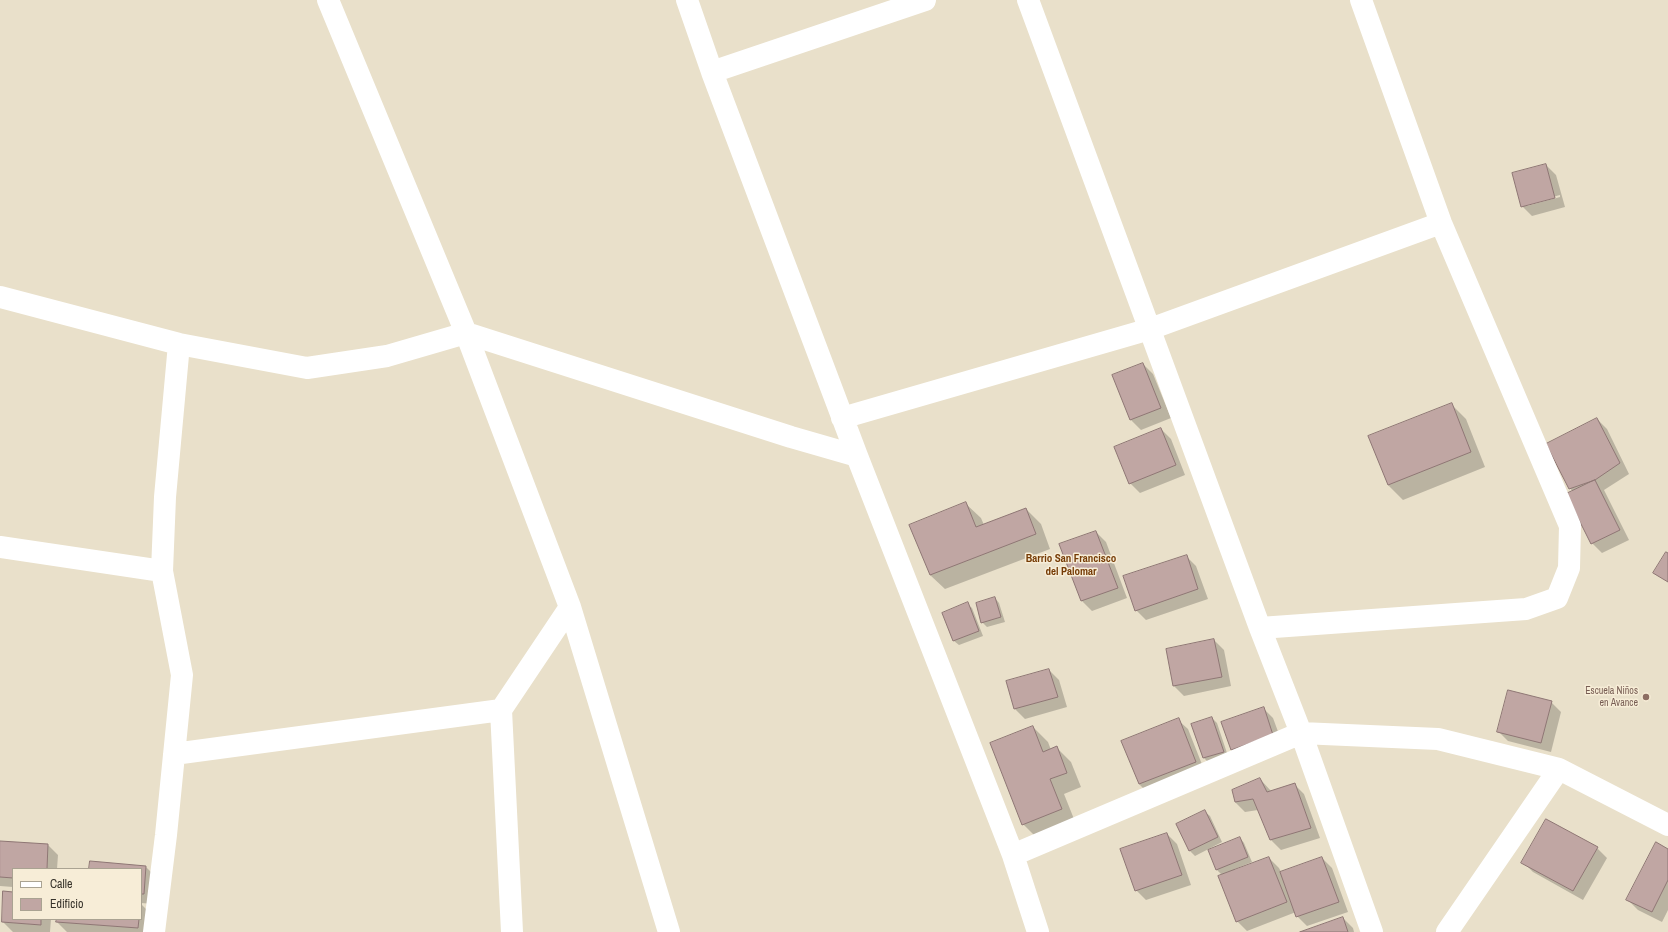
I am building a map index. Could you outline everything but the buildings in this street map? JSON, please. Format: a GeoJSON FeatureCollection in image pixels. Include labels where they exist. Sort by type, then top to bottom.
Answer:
{"type":"FeatureCollection","features":[{"type":"Feature","properties":{"kind":"street"},"geometry":{"type":"LineString","coordinates":[[328,0],[466,333],[570,607],[669,932]]}},
{"type":"Feature","properties":{"kind":"street"},"geometry":{"type":"LineString","coordinates":[[687,0],[712,72],[856,456],[1013,855],[1038,932]]}},
{"type":"Feature","properties":{"kind":"street"},"geometry":{"type":"LineString","coordinates":[[712,72],[925,0]]}},
{"type":"Feature","properties":{"kind":"street"},"geometry":{"type":"LineString","coordinates":[[1028,0],[1260,628],[1301,733],[1372,932]]}},
{"type":"Feature","properties":{"kind":"street"},"geometry":{"type":"LineString","coordinates":[[1260,628],[1526,609],[1557,598],[1569,568],[1570,526],[1441,223],[1361,0]]}},
{"type":"Feature","properties":{"kind":"street"},"geometry":{"type":"LineString","coordinates":[[842,418],[1150,329],[1441,223]]}},
{"type":"Feature","properties":{"kind":"street"},"geometry":{"type":"LineString","coordinates":[[0,297],[179,344],[307,368],[387,356],[466,333],[791,437],[856,456]]}},
{"type":"Feature","properties":{"kind":"street"},"geometry":{"type":"LineString","coordinates":[[154,932],[166,835],[182,675],[162,571],[165,496],[179,344]]}},
{"type":"Feature","properties":{"kind":"street"},"geometry":{"type":"LineString","coordinates":[[0,547],[162,571]]}},
{"type":"Feature","properties":{"kind":"street"},"geometry":{"type":"LineString","coordinates":[[512,932],[501,710],[570,607]]}},
{"type":"Feature","properties":{"kind":"street"},"geometry":{"type":"LineString","coordinates":[[174,754],[501,710]]}},
{"type":"Feature","properties":{"kind":"street"},"geometry":{"type":"LineString","coordinates":[[1013,855],[1301,733],[1438,739],[1559,769],[1668,825]]}},
{"type":"Feature","properties":{"kind":"street"},"geometry":{"type":"LineString","coordinates":[[1447,932],[1559,769]]}},
{"type":"Feature","properties":{"kind":"place","name":"Escuela Niños en Avance"},"geometry":{"type":"Point","coordinates":[1646,697]}},
{"type":"Feature","properties":{"kind":"district","name":"Barrio San Francisco del Palomar"},"geometry":{"type":"Point","coordinates":[1071,565]}}]}
